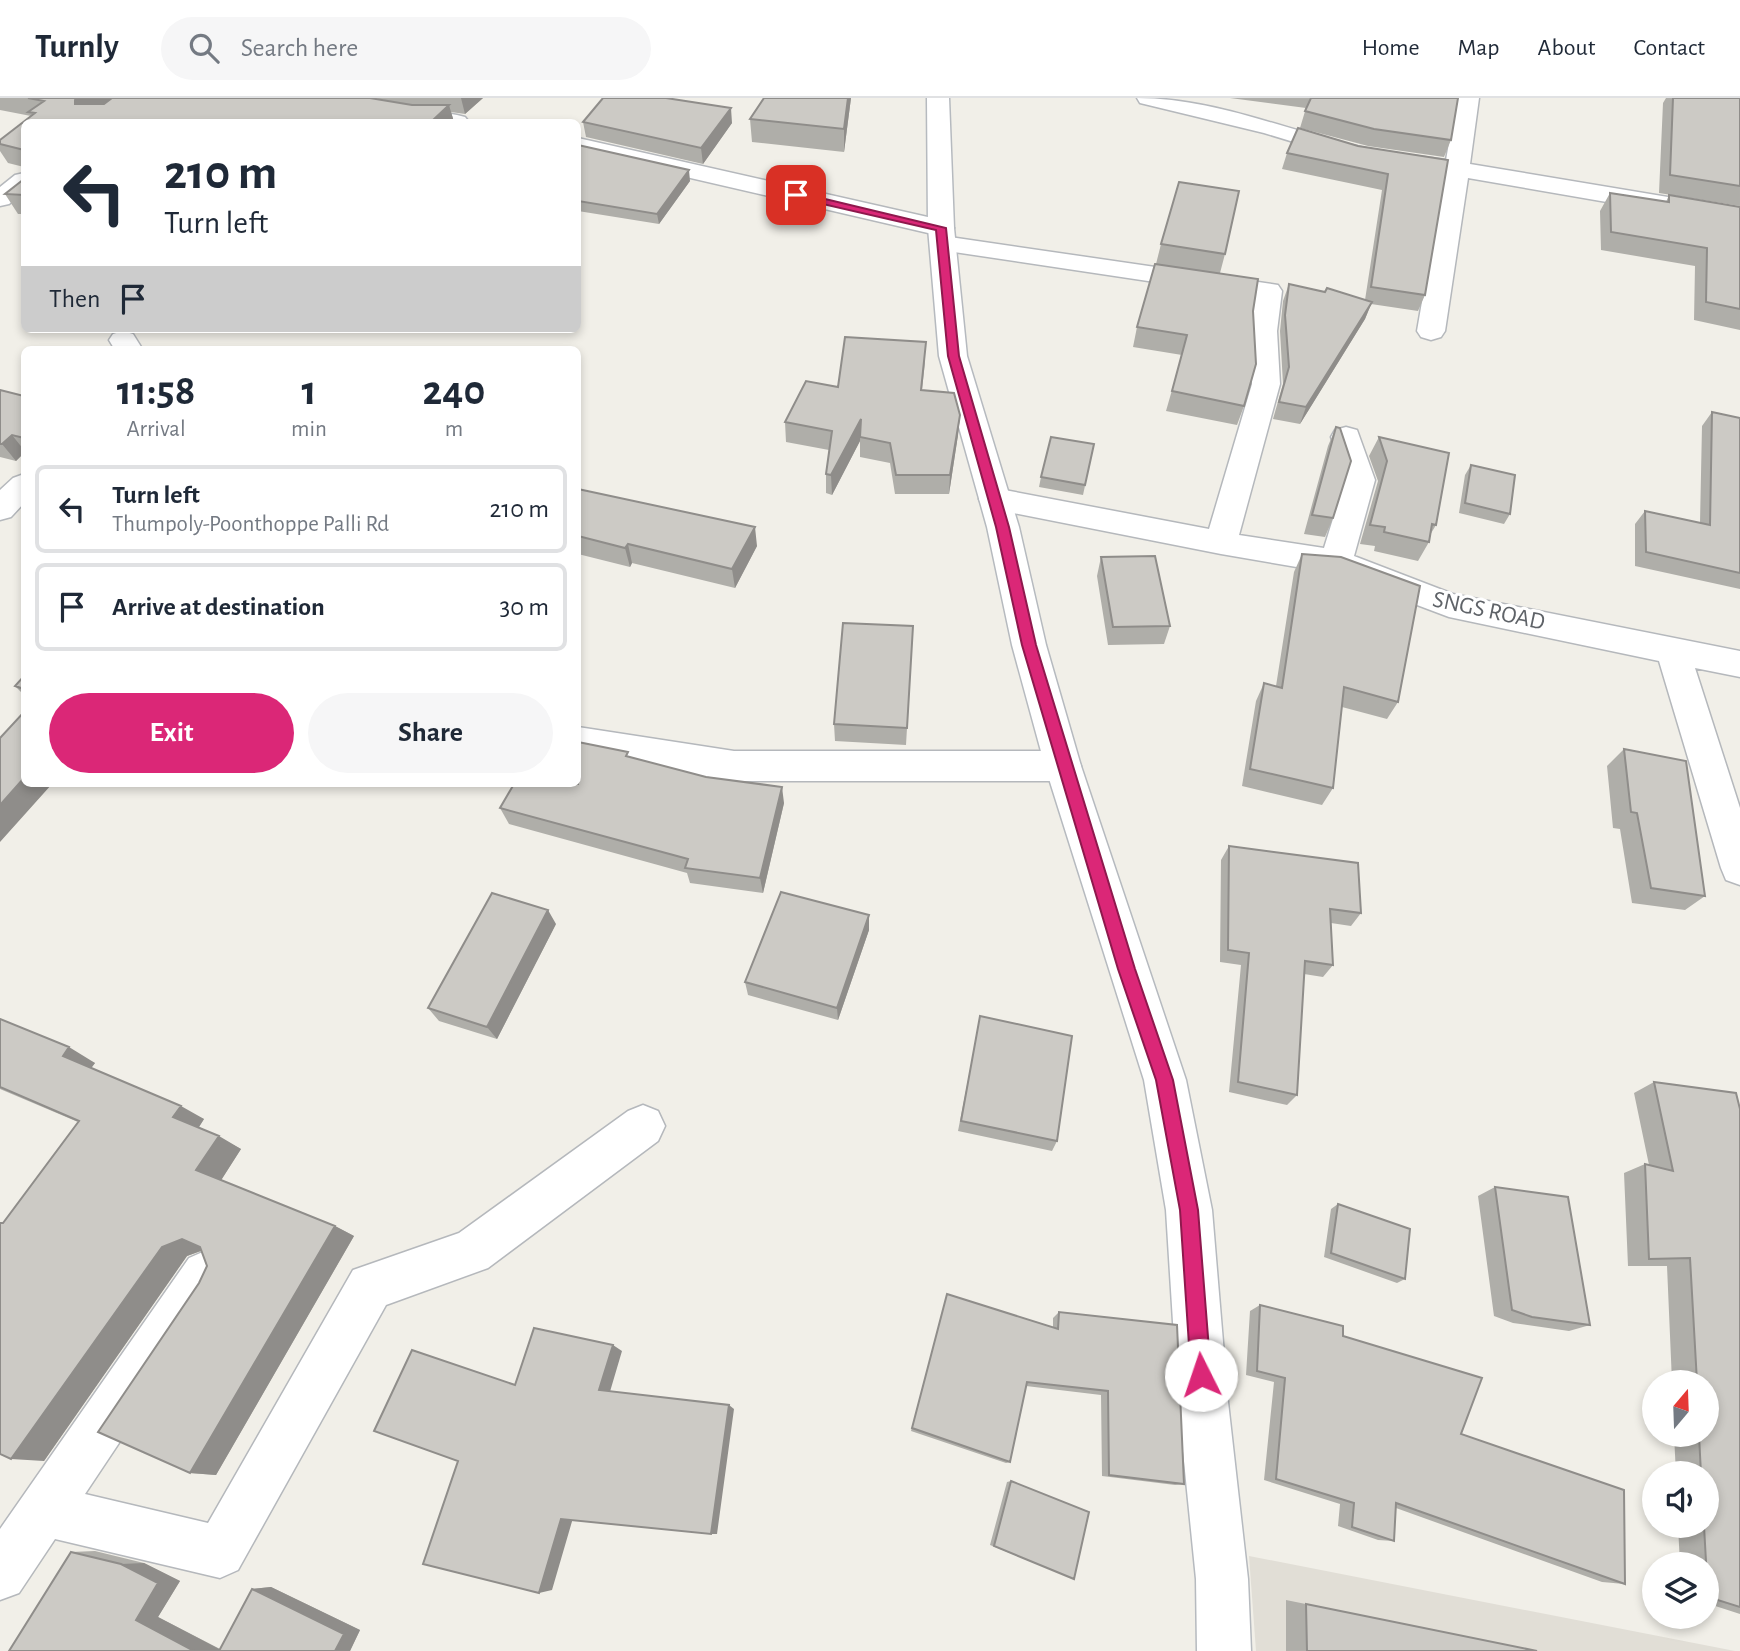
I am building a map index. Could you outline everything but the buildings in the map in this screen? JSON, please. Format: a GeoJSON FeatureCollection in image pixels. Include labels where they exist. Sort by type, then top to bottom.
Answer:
{"type":"FeatureCollection","features":[{"type":"Feature","properties":{"kind":"street"},"geometry":{"type":"LineString","coordinates":[[318,98],[440,119]]}},
{"type":"Feature","properties":{"kind":"street"},"geometry":{"type":"LineString","coordinates":[[938,98],[942,236],[953,356],[994,499],[1029,645],[1063,766],[1165,1080],[1189,1210],[1203,1402],[1222,1579],[1224,1651]]}},
{"type":"Feature","properties":{"kind":"street"},"geometry":{"type":"LineString","coordinates":[[1148,98],[1272,128],[1353,153],[1740,217]]}},
{"type":"Feature","properties":{"kind":"street"},"geometry":{"type":"LineString","coordinates":[[1431,331],[1459,170],[1468,98]]}},
{"type":"Feature","properties":{"kind":"street"},"geometry":{"type":"LineString","coordinates":[[581,146],[942,236],[1269,291],[1263,331],[1266,384],[1249,436],[1221,543]]}},
{"type":"Feature","properties":{"kind":"street"},"geometry":{"type":"LineString","coordinates":[[0,198],[21,182]]}},
{"type":"Feature","properties":{"kind":"street"},"geometry":{"type":"LineString","coordinates":[[1336,562],[1360,480],[1346,437]]}},
{"type":"Feature","properties":{"kind":"street"},"geometry":{"type":"LineString","coordinates":[[0,509],[21,488]]}},
{"type":"Feature","properties":{"kind":"street","name":"SNGS ROAD"},"geometry":{"type":"LineString","coordinates":[[994,499],[1221,543],[1336,562],[1449,605],[1740,664]]}},
{"type":"Feature","properties":{"kind":"street"},"geometry":{"type":"LineString","coordinates":[[1673,650],[1740,868]]}},
{"type":"Feature","properties":{"kind":"street"},"geometry":{"type":"LineString","coordinates":[[581,741],[734,766],[1063,766]]}},
{"type":"Feature","properties":{"kind":"street"},"geometry":{"type":"LineString","coordinates":[[42,1510],[220,1552],[370,1287],[472,1252],[643,1126]]}},
{"type":"Feature","properties":{"kind":"street"},"geometry":{"type":"LineString","coordinates":[[0,1574],[205,1274]]}},
{"type":"Feature","properties":{"kind":"shaded area"},"geometry":{"type":"Polygon","coordinates":[[[1249,1556],[1735,1651],[1256,1651],[1249,1556]]]}},
{"type":"Feature","properties":{"kind":"route"},"geometry":{"type":"LineString","coordinates":[[796,195],[941,228],[953,356],[1003,527],[1029,645],[1063,766],[1165,1080],[1189,1210],[1201,1375]]}}]}
